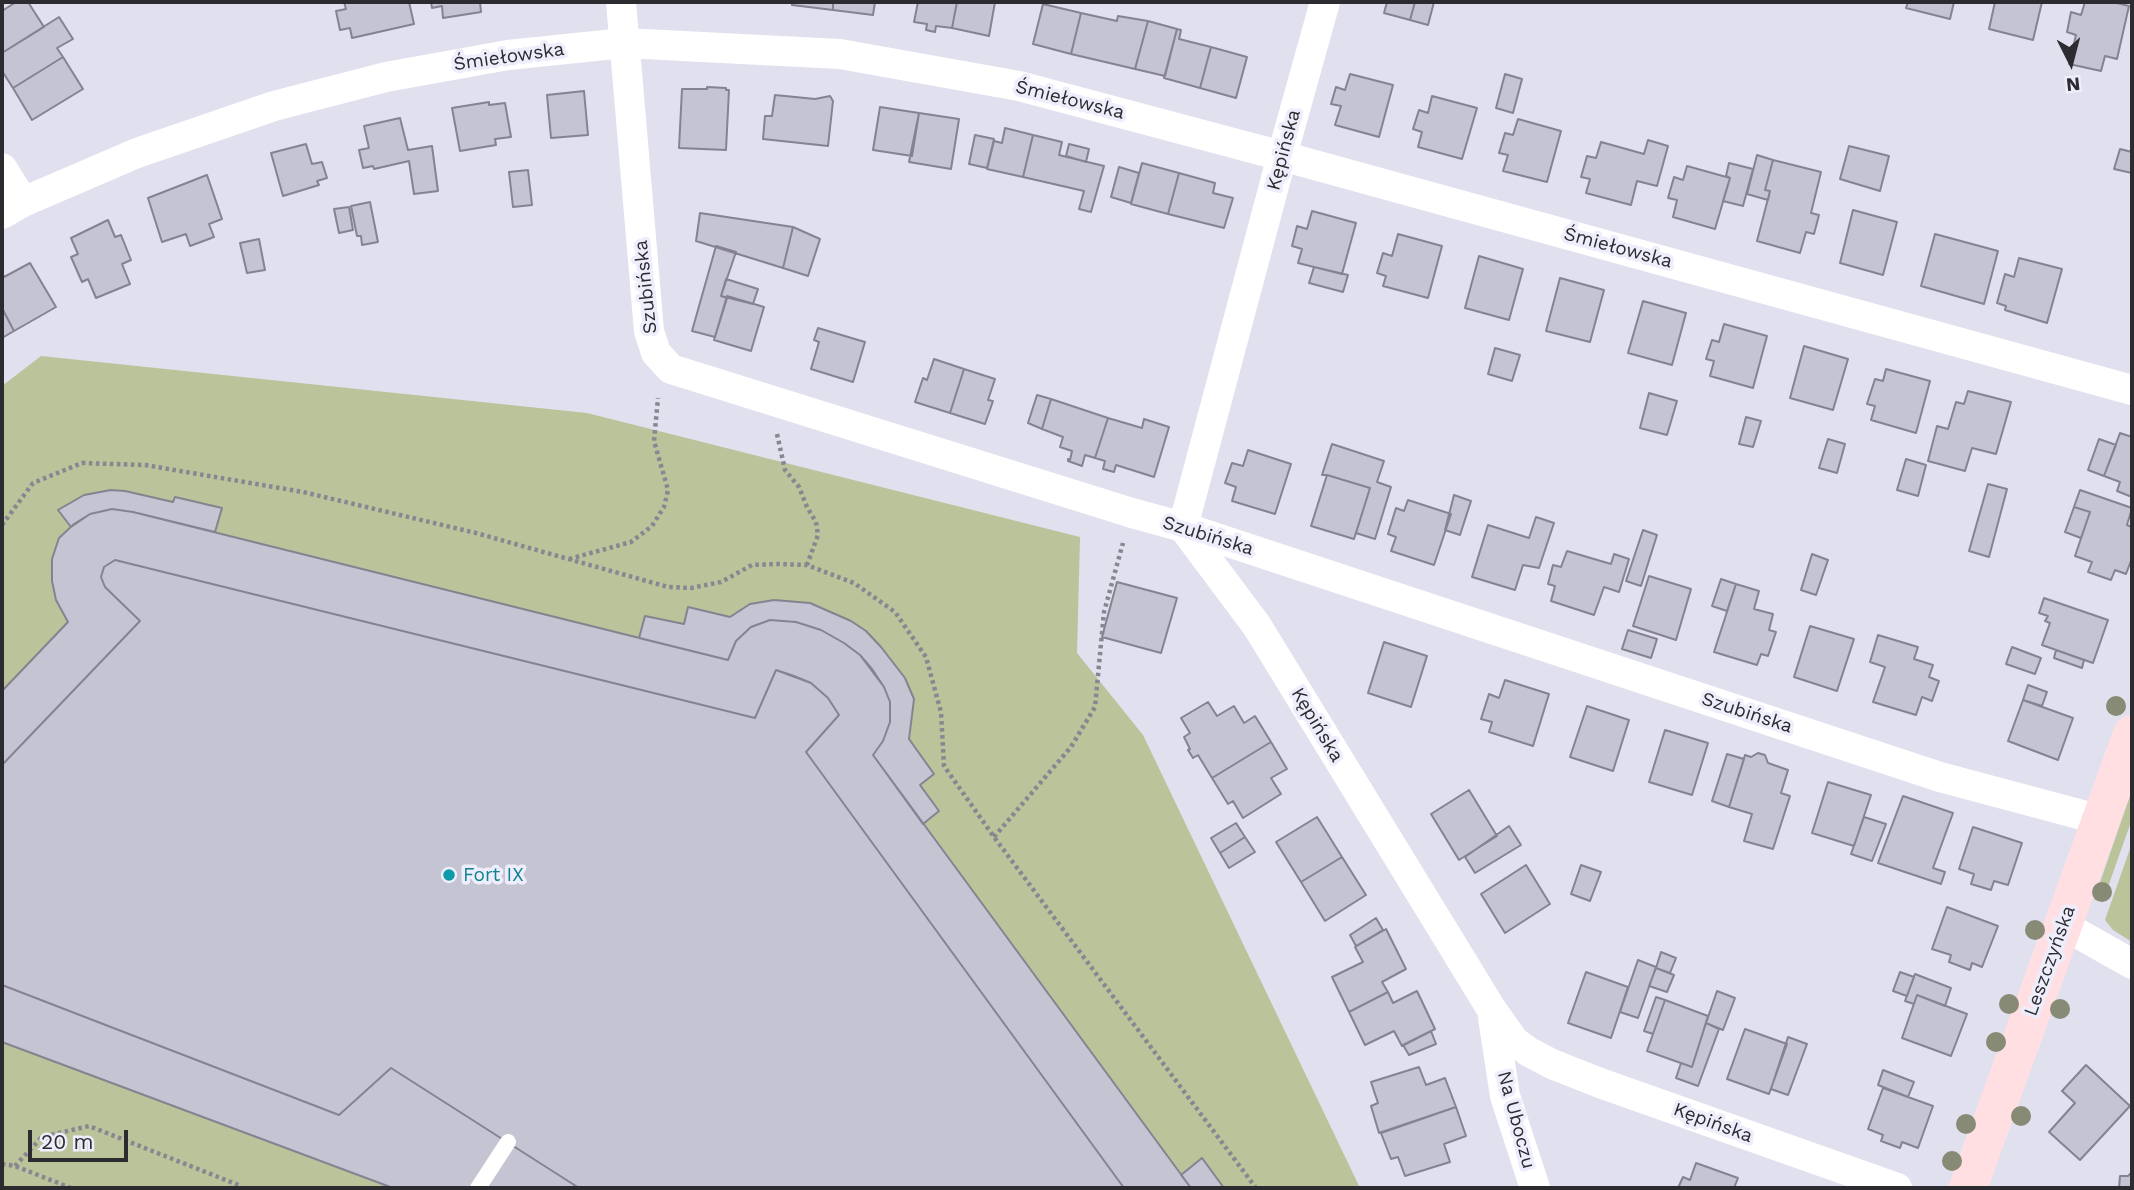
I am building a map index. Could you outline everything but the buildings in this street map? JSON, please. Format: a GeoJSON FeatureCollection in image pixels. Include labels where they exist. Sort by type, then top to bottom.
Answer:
{"type":"FeatureCollection","features":[{"type":"Feature","properties":{"kind":"street","name":"Szubińska"},"geometry":{"type":"LineString","coordinates":[[621,2],[649,331],[656,354],[671,369],[1183,527],[1940,777],[2101,820]]}},
{"type":"Feature","properties":{"kind":"street","name":"Kępińska"},"geometry":{"type":"LineString","coordinates":[[1325,2],[1183,527],[1257,626],[1492,1010],[1514,1041],[1552,1064],[1897,1188]]}},
{"type":"Feature","properties":{"kind":"street","name":"Śmiełowska"},"geometry":{"type":"LineString","coordinates":[[13,208],[137,153],[274,106],[386,77],[508,55],[624,43],[840,54],[1019,86],[2132,390]]}},
{"type":"Feature","properties":{"kind":"street"},"geometry":{"type":"LineString","coordinates":[[2,168],[13,208]]}},
{"type":"Feature","properties":{"kind":"street","name":"Leszczyńska"},"geometry":{"type":"LineString","coordinates":[[1968,1188],[2132,734]]}},
{"type":"Feature","properties":{"kind":"street"},"geometry":{"type":"LineString","coordinates":[[2063,925],[2132,964]]}},
{"type":"Feature","properties":{"kind":"street","name":"Na Uboczu"},"geometry":{"type":"LineString","coordinates":[[1492,1010],[1505,1096],[1535,1188]]}},
{"type":"Feature","properties":{"kind":"lane"},"geometry":{"type":"LineString","coordinates":[[478,1188],[508,1142]]}},
{"type":"Feature","properties":{"kind":"path"},"geometry":{"type":"LineString","coordinates":[[568,560],[631,542],[652,526],[664,507],[668,490],[654,441],[660,380],[671,369]]}},
{"type":"Feature","properties":{"kind":"path"},"geometry":{"type":"LineString","coordinates":[[768,400],[785,470],[799,487],[816,522],[818,534],[807,565]]}},
{"type":"Feature","properties":{"kind":"path"},"geometry":{"type":"LineString","coordinates":[[2,525],[33,482],[82,464],[145,465],[303,492],[477,533],[668,587],[691,588],[721,582],[752,565],[807,565],[854,583],[895,612],[926,657],[940,712],[944,766],[1256,1188]]}},
{"type":"Feature","properties":{"kind":"path"},"geometry":{"type":"LineString","coordinates":[[994,837],[1071,747],[1095,707],[1104,612],[1132,513]]}},
{"type":"Feature","properties":{"kind":"path"},"geometry":{"type":"LineString","coordinates":[[15,1166],[42,1137],[89,1126],[242,1188]]}},
{"type":"Feature","properties":{"kind":"path"},"geometry":{"type":"LineString","coordinates":[[2,1164],[15,1166],[71,1188]]}},
{"type":"Feature","properties":{"kind":"green space"},"geometry":{"type":"Polygon","coordinates":[[[41,356],[587,413],[1080,537],[1077,653],[1143,735],[1360,1188],[2,1188],[2,386],[41,356]]]}},
{"type":"Feature","properties":{"kind":"green space"},"geometry":{"type":"Polygon","coordinates":[[[2132,790],[2132,819],[2103,901],[2094,900],[2132,790]]]}},
{"type":"Feature","properties":{"kind":"green space"},"geometry":{"type":"Polygon","coordinates":[[[2132,843],[2132,942],[2113,930],[2105,920],[2132,843]]]}},
{"type":"Feature","properties":{"kind":"place","name":"Fort IX"},"geometry":{"type":"Point","coordinates":[449,875]}}]}
